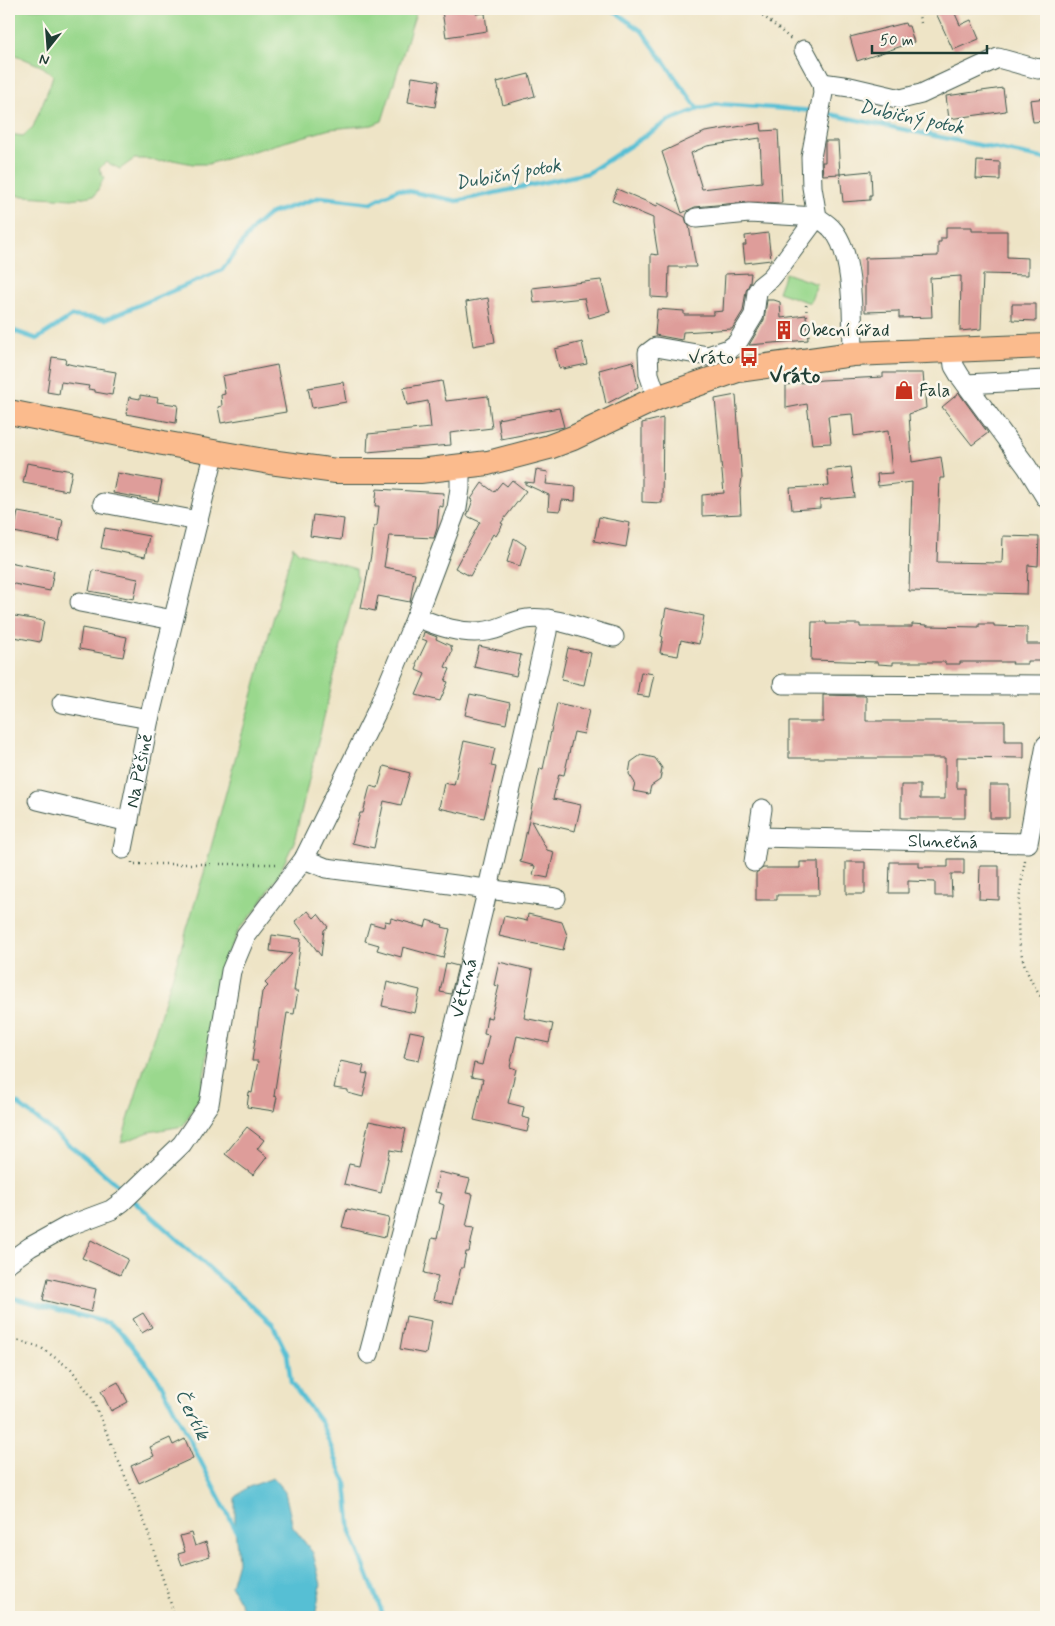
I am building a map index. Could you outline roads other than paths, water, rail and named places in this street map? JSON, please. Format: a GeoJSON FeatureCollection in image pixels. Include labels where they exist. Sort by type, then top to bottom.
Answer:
{"type":"FeatureCollection","features":[{"type":"Feature","properties":{"kind":"main road"},"geometry":{"type":"LineString","coordinates":[[9,412],[270,462],[336,471],[420,471],[460,468],[514,457],[549,447],[573,438],[656,398],[738,370],[853,354],[1046,346]]}},
{"type":"Feature","properties":{"kind":"street"},"geometry":{"type":"LineString","coordinates":[[656,398],[649,374],[648,352],[656,347],[708,356],[729,349],[737,343],[754,316],[757,292],[783,263],[817,217],[812,187],[811,157],[822,83],[804,50]]}},
{"type":"Feature","properties":{"kind":"street"},"geometry":{"type":"LineString","coordinates":[[822,83],[850,87],[901,99],[922,94],[998,58],[1038,69],[1046,68]]}},
{"type":"Feature","properties":{"kind":"street"},"geometry":{"type":"LineString","coordinates":[[696,218],[749,213],[817,217],[833,230],[845,253],[852,304],[853,354]]}},
{"type":"Feature","properties":{"kind":"street"},"geometry":{"type":"LineString","coordinates":[[952,349],[954,366],[1046,498]]}},
{"type":"Feature","properties":{"kind":"street"},"geometry":{"type":"LineString","coordinates":[[966,384],[1046,380]]}},
{"type":"Feature","properties":{"kind":"street","name":"Na Pěšině"},"geometry":{"type":"LineString","coordinates":[[123,849],[149,719],[215,451]]}},
{"type":"Feature","properties":{"kind":"street"},"geometry":{"type":"LineString","coordinates":[[9,1262],[30,1247],[68,1226],[111,1210],[122,1202],[182,1144],[209,1104],[231,971],[246,935],[302,862],[376,713],[458,508],[460,468]]}},
{"type":"Feature","properties":{"kind":"street"},"geometry":{"type":"LineString","coordinates":[[103,503],[198,521]]}},
{"type":"Feature","properties":{"kind":"street"},"geometry":{"type":"LineString","coordinates":[[80,602],[173,620]]}},
{"type":"Feature","properties":{"kind":"street"},"geometry":{"type":"LineString","coordinates":[[416,617],[440,627],[470,632],[487,631],[527,618],[548,619],[614,637]]}},
{"type":"Feature","properties":{"kind":"street","name":"Větrná"},"geometry":{"type":"LineString","coordinates":[[369,1354],[443,1073],[488,890],[547,632],[548,619]]}},
{"type":"Feature","properties":{"kind":"street"},"geometry":{"type":"LineString","coordinates":[[784,684],[1046,685]]}},
{"type":"Feature","properties":{"kind":"street","name":"Na Pěšině"},"geometry":{"type":"LineString","coordinates":[[62,703],[149,719]]}},
{"type":"Feature","properties":{"kind":"street","name":"Slunečná"},"geometry":{"type":"LineString","coordinates":[[758,837],[1028,843],[1046,745]]}},
{"type":"Feature","properties":{"kind":"street","name":"Na Pěšině"},"geometry":{"type":"LineString","coordinates":[[38,800],[129,822]]}},
{"type":"Feature","properties":{"kind":"street"},"geometry":{"type":"LineString","coordinates":[[754,862],[762,809]]}},
{"type":"Feature","properties":{"kind":"street"},"geometry":{"type":"LineString","coordinates":[[302,862],[326,868],[556,898]]}},
{"type":"Feature","properties":{"kind":"water"},"geometry":{"type":"Polygon","coordinates":[[[273,1478],[285,1492],[293,1527],[313,1553],[321,1585],[315,1617],[248,1617],[231,1586],[238,1561],[235,1498],[246,1488],[273,1478]]]}},
{"type":"Feature","properties":{"kind":"waterway"},"geometry":{"type":"LineString","coordinates":[[611,9],[642,31],[698,109]]}},
{"type":"Feature","properties":{"kind":"waterway","name":"Dubičný potok"},"geometry":{"type":"LineString","coordinates":[[9,323],[14,331],[37,339],[72,316],[106,319],[222,270],[255,226],[269,214],[321,197],[371,203],[398,189],[457,201],[588,173],[668,121],[698,109],[718,104],[816,111]]}},
{"type":"Feature","properties":{"kind":"waterway","name":"Dubičný potok"},"geometry":{"type":"LineString","coordinates":[[824,113],[1046,159]]}},
{"type":"Feature","properties":{"kind":"waterway"},"geometry":{"type":"LineString","coordinates":[[9,1100],[18,1104],[125,1192]]}},
{"type":"Feature","properties":{"kind":"waterway"},"geometry":{"type":"LineString","coordinates":[[132,1199],[273,1325],[287,1354],[291,1383],[321,1422],[346,1484],[351,1532],[384,1617]]}},
{"type":"Feature","properties":{"kind":"waterway","name":"Čertík"},"geometry":{"type":"LineString","coordinates":[[13,1298],[109,1323],[123,1334],[159,1380],[237,1532]]}},
{"type":"Feature","properties":{"kind":"place","name":"Obecní úřad"},"geometry":{"type":"Point","coordinates":[784,330]}},
{"type":"Feature","properties":{"kind":"place","name":"Vráto"},"geometry":{"type":"Point","coordinates":[749,357]}},
{"type":"Feature","properties":{"kind":"place","name":"Fala"},"geometry":{"type":"Point","coordinates":[904,390]}},
{"type":"Feature","properties":{"kind":"district","name":"Vráto"},"geometry":{"type":"Point","coordinates":[795,375]}}]}
